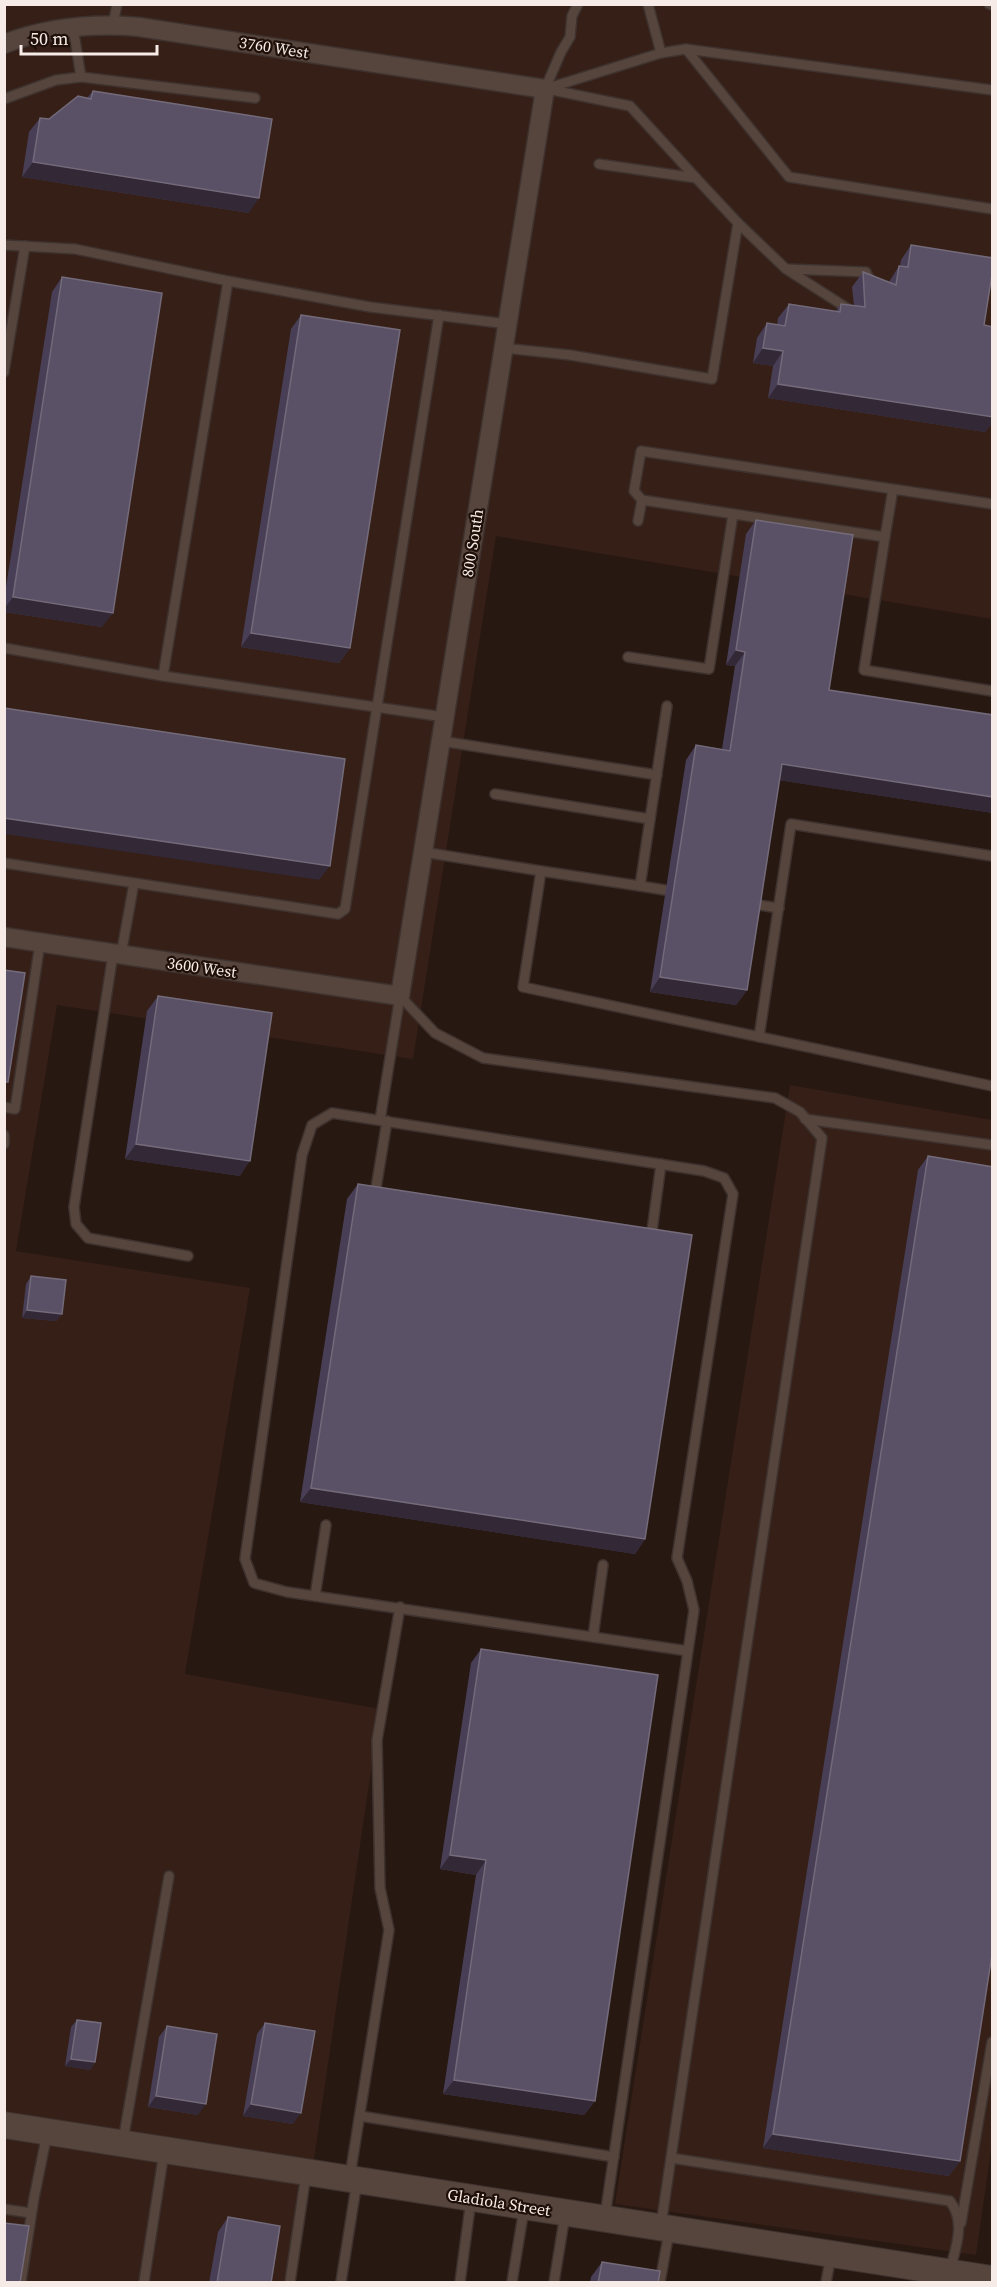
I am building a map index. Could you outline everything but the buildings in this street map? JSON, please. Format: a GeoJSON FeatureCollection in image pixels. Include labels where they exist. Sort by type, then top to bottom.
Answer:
{"type":"FeatureCollection","features":[{"type":"Feature","properties":{"kind":"street","name":"3760 West"},"geometry":{"type":"LineString","coordinates":[[4,44],[44,32],[73,27],[113,25],[545,89]]}},
{"type":"Feature","properties":{"kind":"street","name":"800 South"},"geometry":{"type":"LineString","coordinates":[[399,996],[545,89]]}},
{"type":"Feature","properties":{"kind":"street","name":"3600 West"},"geometry":{"type":"LineString","coordinates":[[4,937],[399,996]]}},
{"type":"Feature","properties":{"kind":"street","name":"Gladiola Street"},"geometry":{"type":"LineString","coordinates":[[4,2125],[993,2279]]}},
{"type":"Feature","properties":{"kind":"lane"},"geometry":{"type":"LineString","coordinates":[[113,25],[117,4]]}},
{"type":"Feature","properties":{"kind":"lane"},"geometry":{"type":"LineString","coordinates":[[545,89],[570,37],[572,16],[578,4]]}},
{"type":"Feature","properties":{"kind":"lane"},"geometry":{"type":"LineString","coordinates":[[648,4],[661,53]]}},
{"type":"Feature","properties":{"kind":"lane"},"geometry":{"type":"LineString","coordinates":[[73,27],[81,77]]}},
{"type":"Feature","properties":{"kind":"lane"},"geometry":{"type":"LineString","coordinates":[[545,89],[661,53],[686,49],[993,90]]}},
{"type":"Feature","properties":{"kind":"lane"},"geometry":{"type":"LineString","coordinates":[[686,49],[789,177],[993,209]]}},
{"type":"Feature","properties":{"kind":"lane"},"geometry":{"type":"LineString","coordinates":[[4,99],[56,80],[81,77],[255,98]]}},
{"type":"Feature","properties":{"kind":"lane"},"geometry":{"type":"LineString","coordinates":[[545,89],[630,106],[738,223],[786,269],[854,312]]}},
{"type":"Feature","properties":{"kind":"lane"},"geometry":{"type":"LineString","coordinates":[[599,164],[696,178]]}},
{"type":"Feature","properties":{"kind":"lane"},"geometry":{"type":"LineString","coordinates":[[504,348],[570,355],[712,379],[738,223]]}},
{"type":"Feature","properties":{"kind":"lane"},"geometry":{"type":"LineString","coordinates":[[4,245],[75,249],[228,281],[370,307],[508,324]]}},
{"type":"Feature","properties":{"kind":"lane"},"geometry":{"type":"LineString","coordinates":[[4,372],[25,246]]}},
{"type":"Feature","properties":{"kind":"lane"},"geometry":{"type":"LineString","coordinates":[[786,269],[866,272],[877,296]]}},
{"type":"Feature","properties":{"kind":"lane"},"geometry":{"type":"LineString","coordinates":[[163,676],[228,281]]}},
{"type":"Feature","properties":{"kind":"lane"},"geometry":{"type":"LineString","coordinates":[[4,863],[338,914],[345,909],[439,315]]}},
{"type":"Feature","properties":{"kind":"lane"},"geometry":{"type":"LineString","coordinates":[[885,537],[642,500],[634,490],[641,451],[993,504]]}},
{"type":"Feature","properties":{"kind":"lane"},"geometry":{"type":"LineString","coordinates":[[893,489],[864,670],[993,690]]}},
{"type":"Feature","properties":{"kind":"lane"},"geometry":{"type":"LineString","coordinates":[[638,521],[642,500]]}},
{"type":"Feature","properties":{"kind":"lane"},"geometry":{"type":"LineString","coordinates":[[628,657],[709,669],[733,514]]}},
{"type":"Feature","properties":{"kind":"lane"},"geometry":{"type":"LineString","coordinates":[[4,648],[163,676],[444,717]]}},
{"type":"Feature","properties":{"kind":"lane"},"geometry":{"type":"LineString","coordinates":[[640,886],[666,706]]}},
{"type":"Feature","properties":{"kind":"lane"},"geometry":{"type":"LineString","coordinates":[[441,741],[657,775]]}},
{"type":"Feature","properties":{"kind":"lane"},"geometry":{"type":"LineString","coordinates":[[495,794],[650,819]]}},
{"type":"Feature","properties":{"kind":"lane"},"geometry":{"type":"LineString","coordinates":[[759,1037],[791,824],[993,856]]}},
{"type":"Feature","properties":{"kind":"lane"},"geometry":{"type":"LineString","coordinates":[[423,852],[665,890]]}},
{"type":"Feature","properties":{"kind":"lane"},"geometry":{"type":"LineString","coordinates":[[541,871],[523,987],[993,1086]]}},
{"type":"Feature","properties":{"kind":"lane"},"geometry":{"type":"LineString","coordinates":[[134,883],[117,954],[74,1207],[76,1224],[88,1238],[188,1256]]}},
{"type":"Feature","properties":{"kind":"lane"},"geometry":{"type":"LineString","coordinates":[[752,904],[779,908]]}},
{"type":"Feature","properties":{"kind":"lane"},"geometry":{"type":"LineString","coordinates":[[4,1107],[15,1109],[40,943]]}},
{"type":"Feature","properties":{"kind":"lane"},"geometry":{"type":"LineString","coordinates":[[399,996],[435,1033],[483,1058],[775,1098],[800,1112],[822,1138],[671,2158],[660,2283]]}},
{"type":"Feature","properties":{"kind":"lane"},"geometry":{"type":"LineString","coordinates":[[376,1188],[399,996]]}},
{"type":"Feature","properties":{"kind":"lane"},"geometry":{"type":"LineString","coordinates":[[605,2219],[694,1610],[687,1581],[677,1558],[733,1194],[724,1178],[704,1171],[332,1113],[312,1125],[302,1155],[245,1559],[254,1583],[287,1592],[688,1651]]}},
{"type":"Feature","properties":{"kind":"lane"},"geometry":{"type":"LineString","coordinates":[[806,1119],[993,1145]]}},
{"type":"Feature","properties":{"kind":"lane"},"geometry":{"type":"LineString","coordinates":[[4,1135],[4,1144]]}},
{"type":"Feature","properties":{"kind":"lane"},"geometry":{"type":"LineString","coordinates":[[651,1238],[661,1164]]}},
{"type":"Feature","properties":{"kind":"lane"},"geometry":{"type":"LineString","coordinates":[[315,1596],[326,1525]]}},
{"type":"Feature","properties":{"kind":"lane"},"geometry":{"type":"LineString","coordinates":[[593,1636],[603,1565]]}},
{"type":"Feature","properties":{"kind":"lane"},"geometry":{"type":"LineString","coordinates":[[341,2283],[360,2116],[389,1930],[380,1888],[377,1740],[399,1608]]}},
{"type":"Feature","properties":{"kind":"lane"},"geometry":{"type":"LineString","coordinates":[[122,2143],[169,1876]]}},
{"type":"Feature","properties":{"kind":"lane"},"geometry":{"type":"LineString","coordinates":[[950,2273],[993,2043]]}},
{"type":"Feature","properties":{"kind":"lane"},"geometry":{"type":"LineString","coordinates":[[360,2116],[614,2157]]}},
{"type":"Feature","properties":{"kind":"lane"},"geometry":{"type":"LineString","coordinates":[[21,2283],[31,2213],[47,2131]]}},
{"type":"Feature","properties":{"kind":"lane"},"geometry":{"type":"LineString","coordinates":[[144,2283],[164,2150]]}},
{"type":"Feature","properties":{"kind":"lane"},"geometry":{"type":"LineString","coordinates":[[671,2158],[950,2201],[956,2209],[960,2229]]}},
{"type":"Feature","properties":{"kind":"lane"},"geometry":{"type":"LineString","coordinates":[[290,2283],[306,2172]]}},
{"type":"Feature","properties":{"kind":"lane"},"geometry":{"type":"LineString","coordinates":[[460,2283],[471,2198]]}},
{"type":"Feature","properties":{"kind":"lane"},"geometry":{"type":"LineString","coordinates":[[512,2283],[524,2206]]}},
{"type":"Feature","properties":{"kind":"lane"},"geometry":{"type":"LineString","coordinates":[[4,2209],[31,2213]]}},
{"type":"Feature","properties":{"kind":"lane"},"geometry":{"type":"LineString","coordinates":[[554,2283],[565,2212]]}},
{"type":"Feature","properties":{"kind":"lane"},"geometry":{"type":"LineString","coordinates":[[826,2283],[831,2254]]}},
{"type":"Feature","properties":{"kind":"shaded area"},"geometry":{"type":"Polygon","coordinates":[[[5,5],[992,5],[992,619],[496,536],[413,1059],[57,1005],[16,1251],[250,1288],[185,1674],[380,1709],[296,2282],[5,2282],[5,5]]]}},
{"type":"Feature","properties":{"kind":"shaded area"},"geometry":{"type":"Polygon","coordinates":[[[790,1085],[992,1120],[992,2143],[976,2255],[615,2204],[790,1085]]]}}]}
